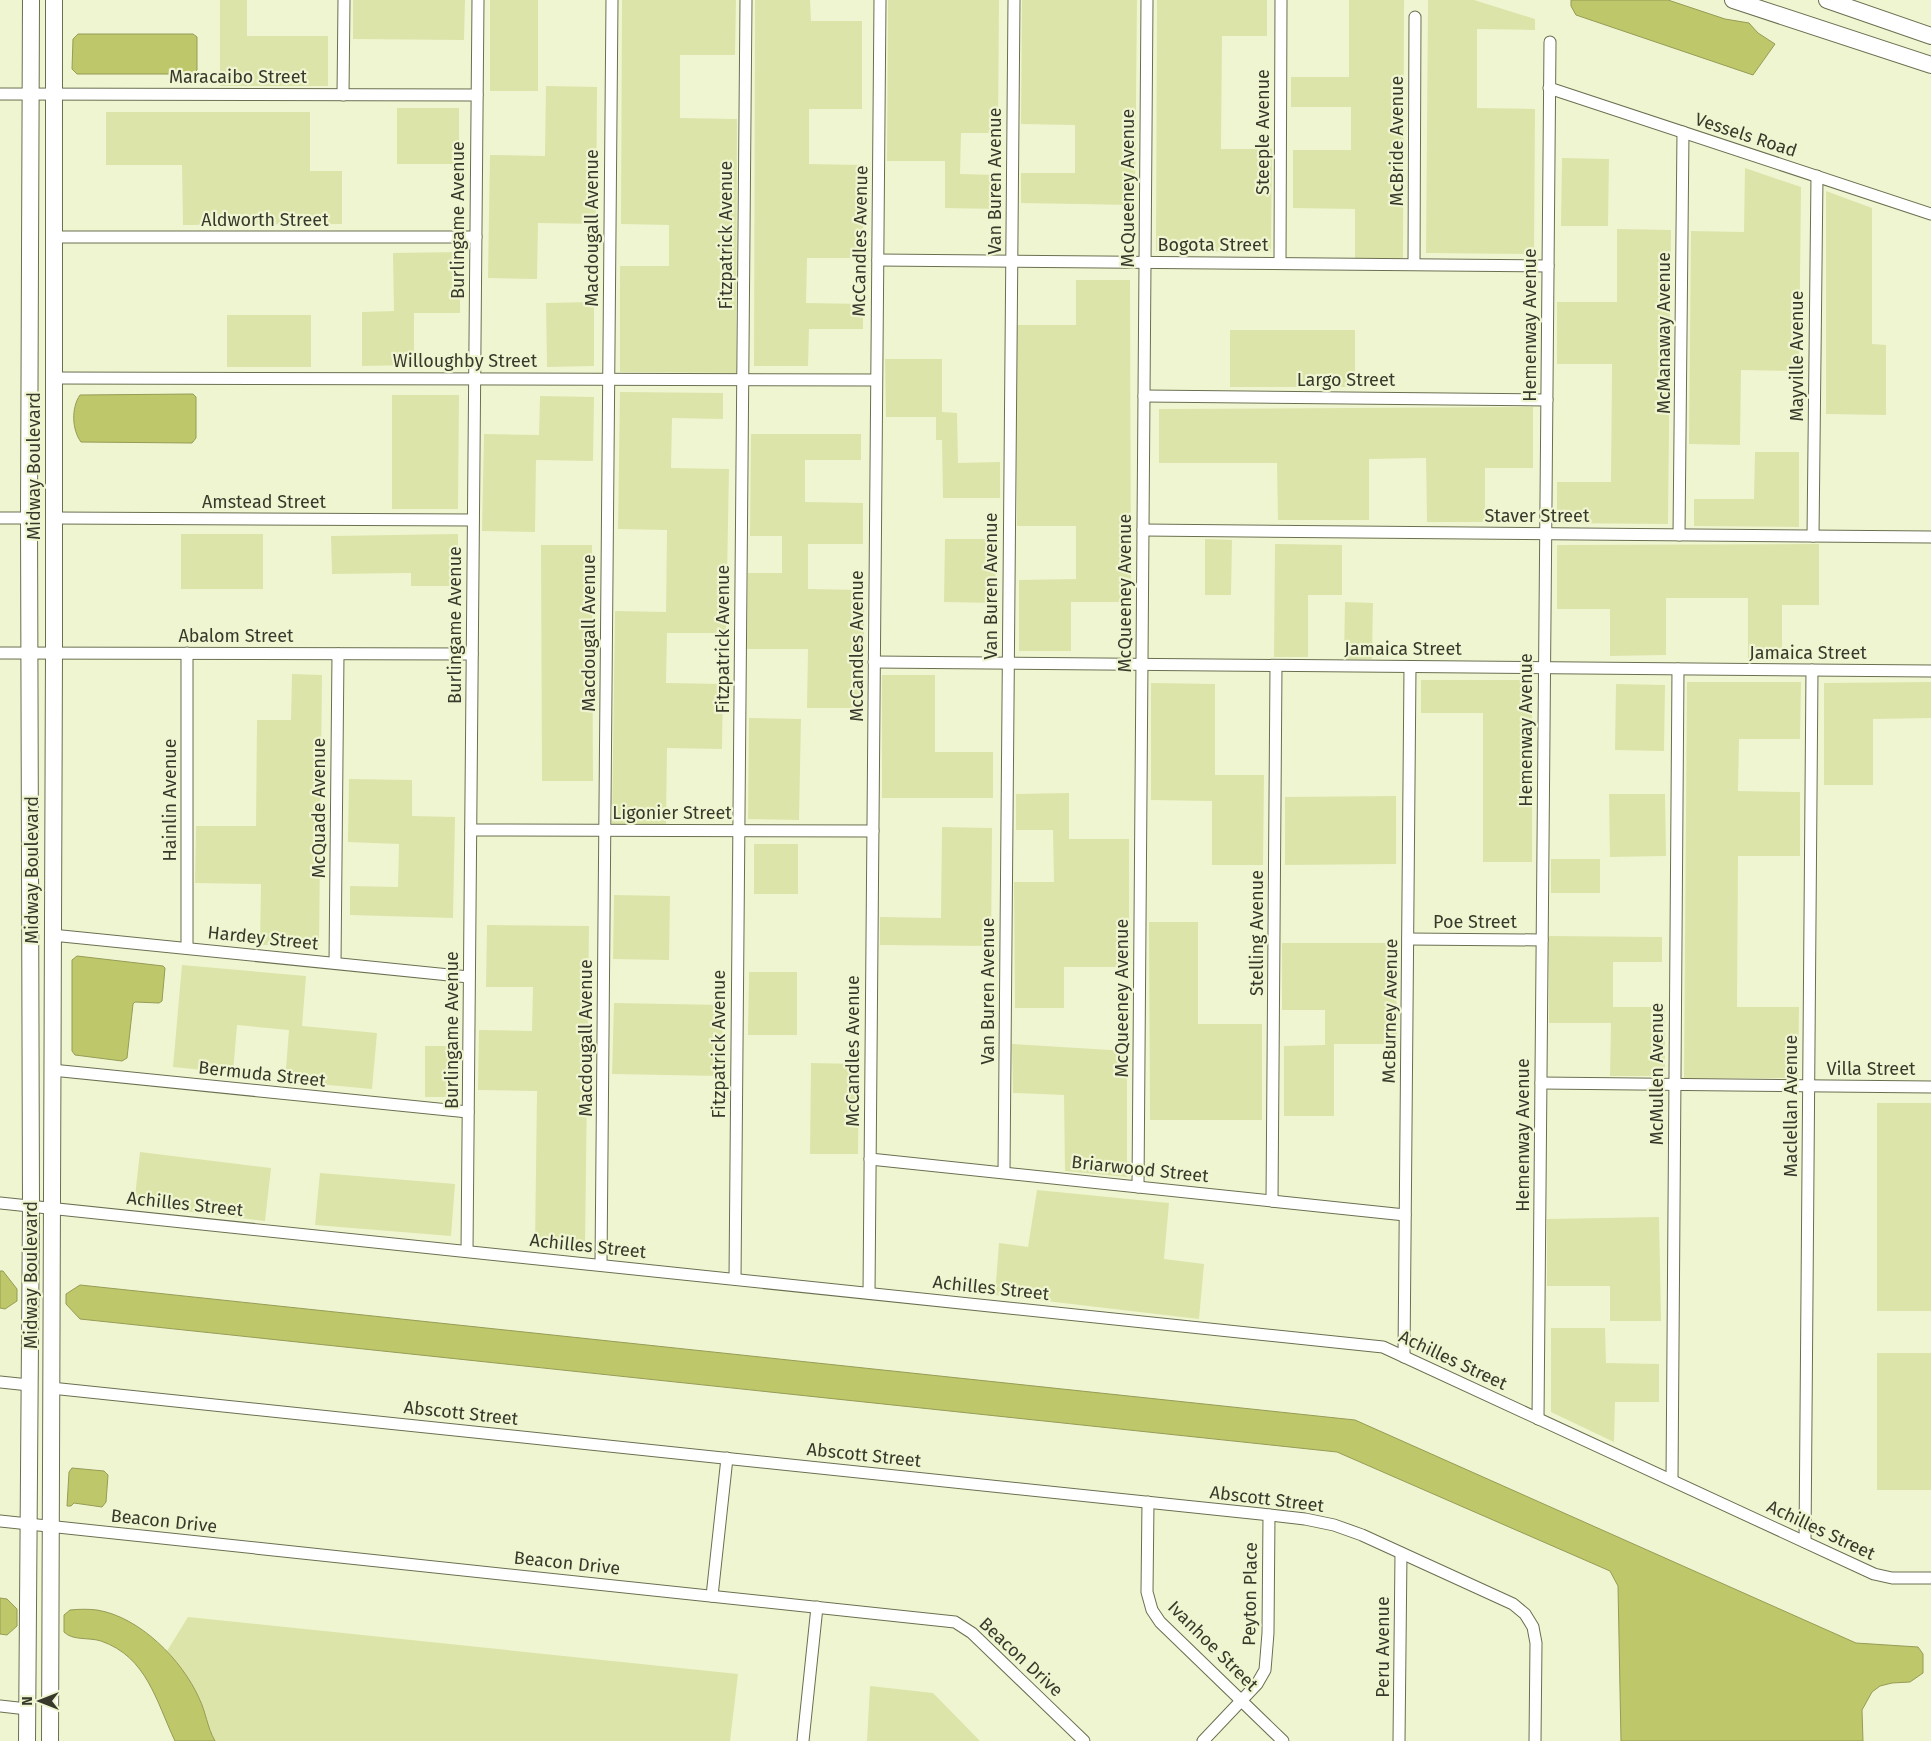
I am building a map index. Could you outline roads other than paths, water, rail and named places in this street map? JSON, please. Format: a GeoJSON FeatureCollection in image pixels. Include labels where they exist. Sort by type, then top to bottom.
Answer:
{"type":"FeatureCollection","features":[{"type":"Feature","properties":{"kind":"street","name":"Midway Boulevard"},"geometry":{"type":"LineString","coordinates":[[27,1741],[31,1206],[29,518],[31,0]]}},
{"type":"Feature","properties":{"kind":"street","name":"Midway Boulevard"},"geometry":{"type":"LineString","coordinates":[[50,1741],[54,653],[54,0]]}},
{"type":"Feature","properties":{"kind":"street"},"geometry":{"type":"LineString","coordinates":[[343,95],[344,0]]}},
{"type":"Feature","properties":{"kind":"street","name":"Burlingame Avenue"},"geometry":{"type":"LineString","coordinates":[[467,1251],[478,0]]}},
{"type":"Feature","properties":{"kind":"street","name":"Macdougall Avenue"},"geometry":{"type":"LineString","coordinates":[[601,1265],[612,0]]}},
{"type":"Feature","properties":{"kind":"street","name":"Fitzpatrick Avenue"},"geometry":{"type":"LineString","coordinates":[[735,1279],[746,0]]}},
{"type":"Feature","properties":{"kind":"street","name":"McCandles Avenue"},"geometry":{"type":"LineString","coordinates":[[869,1293],[880,0]]}},
{"type":"Feature","properties":{"kind":"street","name":"Van Buren Avenue"},"geometry":{"type":"LineString","coordinates":[[1004,1172],[1014,0]]}},
{"type":"Feature","properties":{"kind":"street","name":"McQueeney Avenue"},"geometry":{"type":"LineString","coordinates":[[1138,1187],[1147,0]]}},
{"type":"Feature","properties":{"kind":"street","name":"Steeple Avenue"},"geometry":{"type":"LineString","coordinates":[[1280,263],[1281,0]]}},
{"type":"Feature","properties":{"kind":"street"},"geometry":{"type":"LineString","coordinates":[[1733,0],[1931,65]]}},
{"type":"Feature","properties":{"kind":"street"},"geometry":{"type":"LineString","coordinates":[[1827,0],[1931,36]]}},
{"type":"Feature","properties":{"kind":"street","name":"McBride Avenue"},"geometry":{"type":"LineString","coordinates":[[1414,264],[1415,17]]}},
{"type":"Feature","properties":{"kind":"street","name":"Hemenway Avenue"},"geometry":{"type":"LineString","coordinates":[[1538,1418],[1550,42]]}},
{"type":"Feature","properties":{"kind":"street","name":"Vessels Road"},"geometry":{"type":"LineString","coordinates":[[1549,88],[1931,214]]}},
{"type":"Feature","properties":{"kind":"street","name":"Maracaibo Street"},"geometry":{"type":"LineString","coordinates":[[0,94],[477,95]]}},
{"type":"Feature","properties":{"kind":"street","name":"McManaway Avenue"},"geometry":{"type":"LineString","coordinates":[[1680,535],[1683,132]]}},
{"type":"Feature","properties":{"kind":"street","name":"Mayville Avenue"},"geometry":{"type":"LineString","coordinates":[[1814,536],[1816,176]]}},
{"type":"Feature","properties":{"kind":"street","name":"Aldworth Street"},"geometry":{"type":"LineString","coordinates":[[54,237],[476,237]]}},
{"type":"Feature","properties":{"kind":"street","name":"Bogota Street"},"geometry":{"type":"LineString","coordinates":[[878,260],[1548,266]]}},
{"type":"Feature","properties":{"kind":"street","name":"Willoughby Street"},"geometry":{"type":"LineString","coordinates":[[54,378],[876,380]]}},
{"type":"Feature","properties":{"kind":"street","name":"Largo Street"},"geometry":{"type":"LineString","coordinates":[[1144,396],[1547,400]]}},
{"type":"Feature","properties":{"kind":"street"},"geometry":{"type":"LineString","coordinates":[[0,518],[29,518]]}},
{"type":"Feature","properties":{"kind":"street","name":"Amstead Street"},"geometry":{"type":"LineString","coordinates":[[54,518],[473,520]]}},
{"type":"Feature","properties":{"kind":"street","name":"Staver Street"},"geometry":{"type":"LineString","coordinates":[[1143,530],[1931,537]]}},
{"type":"Feature","properties":{"kind":"street","name":"Abalom Street"},"geometry":{"type":"LineString","coordinates":[[0,652],[472,654]]}},
{"type":"Feature","properties":{"kind":"street","name":"Hainlin Avenue"},"geometry":{"type":"LineString","coordinates":[[187,653],[187,948]]}},
{"type":"Feature","properties":{"kind":"street","name":"McQuade Avenue"},"geometry":{"type":"LineString","coordinates":[[336,963],[338,654]]}},
{"type":"Feature","properties":{"kind":"street","name":"Jamaica Street"},"geometry":{"type":"LineString","coordinates":[[874,662],[1931,671]]}},
{"type":"Feature","properties":{"kind":"street","name":"Stelling Avenue"},"geometry":{"type":"LineString","coordinates":[[1272,1201],[1276,666]]}},
{"type":"Feature","properties":{"kind":"street","name":"McBurney Avenue"},"geometry":{"type":"LineString","coordinates":[[1404,1357],[1410,667]]}},
{"type":"Feature","properties":{"kind":"street","name":"McMullen Avenue"},"geometry":{"type":"LineString","coordinates":[[1672,1480],[1678,669]]}},
{"type":"Feature","properties":{"kind":"street","name":"Maclellan Avenue"},"geometry":{"type":"LineString","coordinates":[[1805,1542],[1812,670]]}},
{"type":"Feature","properties":{"kind":"street","name":"Ligonier Street"},"geometry":{"type":"LineString","coordinates":[[471,830],[873,831]]}},
{"type":"Feature","properties":{"kind":"street","name":"Hardey Street"},"geometry":{"type":"LineString","coordinates":[[52,935],[470,977]]}},
{"type":"Feature","properties":{"kind":"street","name":"Poe Street"},"geometry":{"type":"LineString","coordinates":[[1408,939],[1542,940]]}},
{"type":"Feature","properties":{"kind":"street","name":"Bermuda Street"},"geometry":{"type":"LineString","coordinates":[[52,1070],[468,1112]]}},
{"type":"Feature","properties":{"kind":"street","name":"Villa Street"},"geometry":{"type":"LineString","coordinates":[[1541,1083],[1931,1087]]}},
{"type":"Feature","properties":{"kind":"street","name":"Briarwood Street"},"geometry":{"type":"LineString","coordinates":[[870,1159],[1406,1215]]}},
{"type":"Feature","properties":{"kind":"street","name":"Achilles Street"},"geometry":{"type":"LineString","coordinates":[[0,1202],[1383,1347],[1874,1574],[1892,1578],[1931,1578]]}},
{"type":"Feature","properties":{"kind":"street"},"geometry":{"type":"LineString","coordinates":[[0,1382],[29,1385]]}},
{"type":"Feature","properties":{"kind":"street","name":"Abscott Street"},"geometry":{"type":"LineString","coordinates":[[51,1388],[1148,1502],[1305,1519],[1334,1525],[1362,1535],[1513,1604],[1525,1614],[1533,1627],[1536,1644],[1535,1741]]}},
{"type":"Feature","properties":{"kind":"street"},"geometry":{"type":"LineString","coordinates":[[712,1596],[727,1458]]}},
{"type":"Feature","properties":{"kind":"street","name":"Ivanhoe Street"},"geometry":{"type":"LineString","coordinates":[[1148,1502],[1147,1592],[1152,1610],[1160,1622],[1283,1741]]}},
{"type":"Feature","properties":{"kind":"street","name":"Peyton Place"},"geometry":{"type":"LineString","coordinates":[[1203,1741],[1257,1684],[1265,1670],[1268,1650],[1269,1515]]}},
{"type":"Feature","properties":{"kind":"street","name":"Beacon Drive"},"geometry":{"type":"LineString","coordinates":[[0,1522],[955,1622],[972,1633],[1084,1741]]}},
{"type":"Feature","properties":{"kind":"street","name":"Peru Avenue"},"geometry":{"type":"LineString","coordinates":[[1399,1741],[1401,1553]]}},
{"type":"Feature","properties":{"kind":"street"},"geometry":{"type":"LineString","coordinates":[[803,1741],[817,1607]]}},
{"type":"Feature","properties":{"kind":"street"},"geometry":{"type":"LineString","coordinates":[[0,1706],[27,1709]]}}]}
